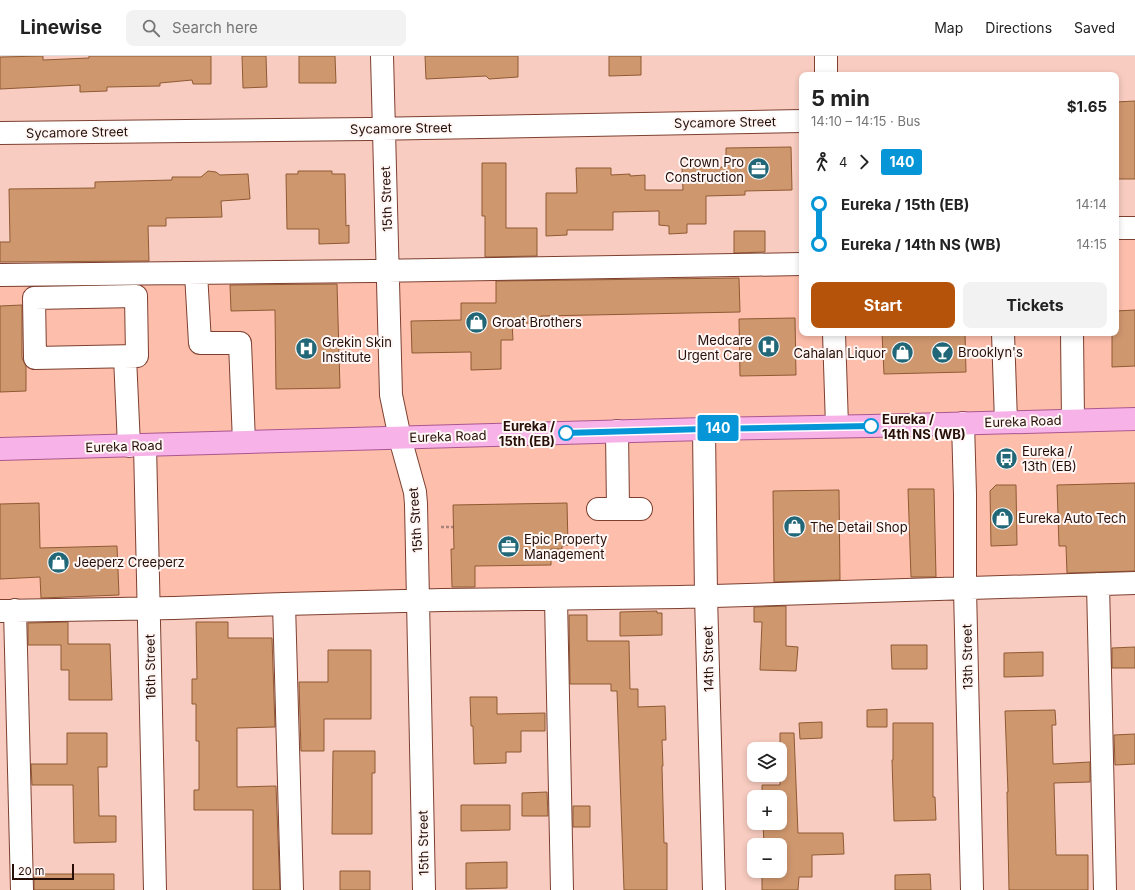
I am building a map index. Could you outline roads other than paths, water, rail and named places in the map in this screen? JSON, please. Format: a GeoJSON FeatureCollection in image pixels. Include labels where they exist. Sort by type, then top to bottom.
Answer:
{"type":"FeatureCollection","features":[{"type":"Feature","properties":{"kind":"main road","name":"Eureka Road"},"geometry":{"type":"LineString","coordinates":[[0,449],[617,431],[1135,419]]}},
{"type":"Feature","properties":{"kind":"street","name":"15th Street"},"geometry":{"type":"LineString","coordinates":[[382,56],[391,395],[400,438],[415,492],[424,890]]}},
{"type":"Feature","properties":{"kind":"street"},"geometry":{"type":"LineString","coordinates":[[826,56],[826,72]]}},
{"type":"Feature","properties":{"kind":"street","name":"Sycamore Street"},"geometry":{"type":"LineString","coordinates":[[0,133],[384,129],[799,121]]}},
{"type":"Feature","properties":{"kind":"street"},"geometry":{"type":"LineString","coordinates":[[1119,228],[1135,228]]}},
{"type":"Feature","properties":{"kind":"street"},"geometry":{"type":"LineString","coordinates":[[0,275],[388,271],[799,264]]}},
{"type":"Feature","properties":{"kind":"street"},"geometry":{"type":"LineString","coordinates":[[196,273],[200,342],[240,342],[244,442]]}},
{"type":"Feature","properties":{"kind":"street"},"geometry":{"type":"LineString","coordinates":[[82,274],[82,297]]}},
{"type":"Feature","properties":{"kind":"street"},"geometry":{"type":"LineString","coordinates":[[136,296],[137,356],[125,357],[35,358],[34,298],[136,296]]}},
{"type":"Feature","properties":{"kind":"street"},"geometry":{"type":"LineString","coordinates":[[834,336],[837,426]]}},
{"type":"Feature","properties":{"kind":"street"},"geometry":{"type":"LineString","coordinates":[[1003,336],[1006,422]]}},
{"type":"Feature","properties":{"kind":"street"},"geometry":{"type":"LineString","coordinates":[[1072,336],[1073,420]]}},
{"type":"Feature","properties":{"kind":"street","name":"16th Street"},"geometry":{"type":"LineString","coordinates":[[125,357],[137,445],[148,608],[155,890]]}},
{"type":"Feature","properties":{"kind":"street","name":"13th Street"},"geometry":{"type":"LineString","coordinates":[[963,423],[972,890]]}},
{"type":"Feature","properties":{"kind":"street","name":"14th Street"},"geometry":{"type":"LineString","coordinates":[[704,429],[706,596],[714,890]]}},
{"type":"Feature","properties":{"kind":"street"},"geometry":{"type":"LineString","coordinates":[[617,431],[608,509],[641,509]]}},
{"type":"Feature","properties":{"kind":"street"},"geometry":{"type":"LineString","coordinates":[[599,584],[641,583]]}},
{"type":"Feature","properties":{"kind":"street"},"geometry":{"type":"LineString","coordinates":[[22,890],[7,611],[706,596],[1135,583]]}},
{"type":"Feature","properties":{"kind":"street"},"geometry":{"type":"LineString","coordinates":[[1098,584],[1105,890]]}},
{"type":"Feature","properties":{"kind":"street"},"geometry":{"type":"LineString","coordinates":[[556,599],[562,890]]}},
{"type":"Feature","properties":{"kind":"street"},"geometry":{"type":"LineString","coordinates":[[284,604],[292,890]]}},
{"type":"Feature","properties":{"kind":"place","name":"Crown Pro Construction"},"geometry":{"type":"Point","coordinates":[759,169]}},
{"type":"Feature","properties":{"kind":"place","name":"Groat Brothers"},"geometry":{"type":"Point","coordinates":[476,322]}},
{"type":"Feature","properties":{"kind":"place","name":"Medcare Urgent Care"},"geometry":{"type":"Point","coordinates":[768,347]}},
{"type":"Feature","properties":{"kind":"place","name":"Grekin Skin Institute"},"geometry":{"type":"Point","coordinates":[307,349]}},
{"type":"Feature","properties":{"kind":"place","name":"Brooklyn's"},"geometry":{"type":"Point","coordinates":[943,352]}},
{"type":"Feature","properties":{"kind":"place","name":"Cahalan Liquor"},"geometry":{"type":"Point","coordinates":[902,353]}},
{"type":"Feature","properties":{"kind":"place","name":"Eureka / 14th NS (WB)"},"geometry":{"type":"Point","coordinates":[871,426]}},
{"type":"Feature","properties":{"kind":"place","name":"Eureka / 15th (EB)"},"geometry":{"type":"Point","coordinates":[566,433]}},
{"type":"Feature","properties":{"kind":"place","name":"Eureka / 13th (EB)"},"geometry":{"type":"Point","coordinates":[1006,458]}},
{"type":"Feature","properties":{"kind":"place","name":"Eureka Auto Tech"},"geometry":{"type":"Point","coordinates":[1003,518]}},
{"type":"Feature","properties":{"kind":"place","name":"The Detail Shop"},"geometry":{"type":"Point","coordinates":[795,527]}},
{"type":"Feature","properties":{"kind":"place","name":"Epic Property Management"},"geometry":{"type":"Point","coordinates":[509,546]}},
{"type":"Feature","properties":{"kind":"place","name":"Jeeperz Creeperz"},"geometry":{"type":"Point","coordinates":[59,562]}}]}
